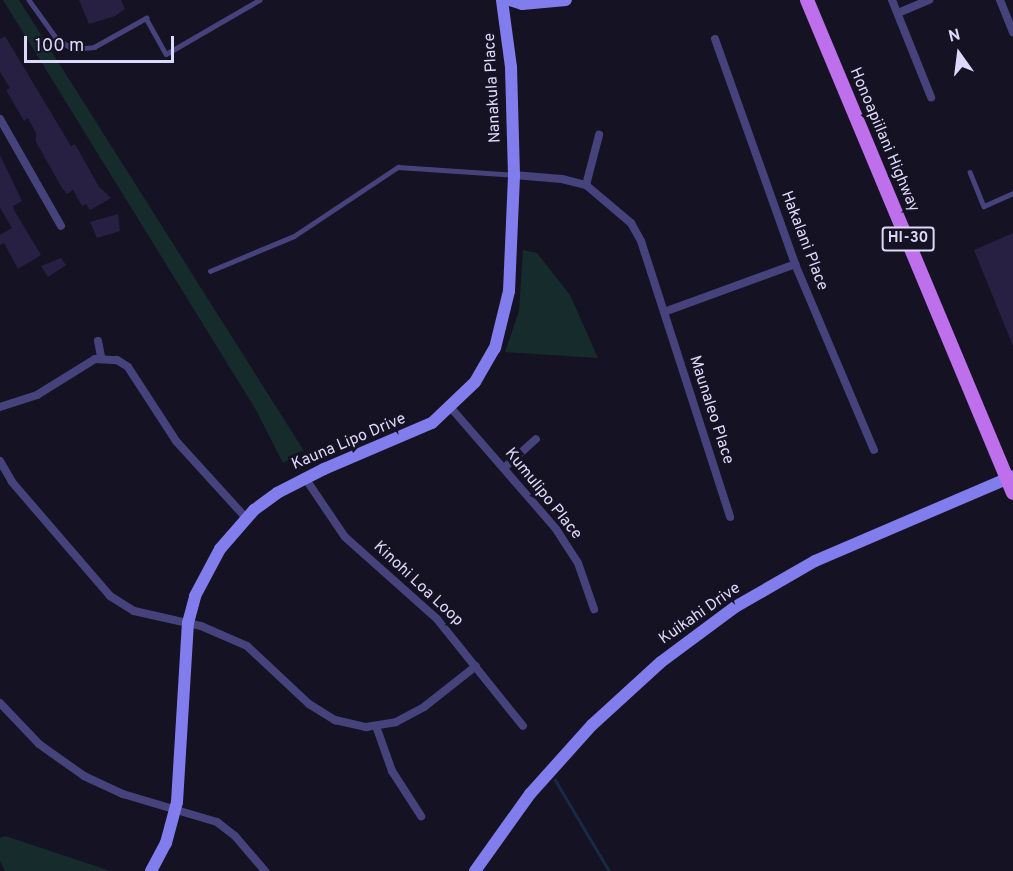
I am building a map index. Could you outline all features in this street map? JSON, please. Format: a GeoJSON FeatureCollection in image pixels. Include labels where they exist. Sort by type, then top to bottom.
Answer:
{"type":"FeatureCollection","features":[{"type":"Feature","properties":{"kind":"main road","name":"Honoapiilani Highway"},"geometry":{"type":"LineString","coordinates":[[807,0],[1010,477],[1013,493]]}},
{"type":"Feature","properties":{"kind":"street","name":"Nanakula Place"},"geometry":{"type":"LineString","coordinates":[[502,0],[511,68],[514,175]]}},
{"type":"Feature","properties":{"kind":"street"},"geometry":{"type":"LineString","coordinates":[[510,0],[522,4],[566,0]]}},
{"type":"Feature","properties":{"kind":"street"},"geometry":{"type":"LineString","coordinates":[[892,0],[931,97]]}},
{"type":"Feature","properties":{"kind":"street"},"geometry":{"type":"LineString","coordinates":[[898,13],[929,0]]}},
{"type":"Feature","properties":{"kind":"street"},"geometry":{"type":"LineString","coordinates":[[1000,0],[1013,33]]}},
{"type":"Feature","properties":{"kind":"street","name":"Hakalani Place"},"geometry":{"type":"LineString","coordinates":[[715,39],[795,264],[874,450]]}},
{"type":"Feature","properties":{"kind":"street"},"geometry":{"type":"LineString","coordinates":[[0,119],[61,226]]}},
{"type":"Feature","properties":{"kind":"street"},"geometry":{"type":"LineString","coordinates":[[514,175],[562,179],[586,185],[599,135]]}},
{"type":"Feature","properties":{"kind":"street","name":"Kauna Lipo Drive"},"geometry":{"type":"LineString","coordinates":[[151,871],[166,843],[176,809],[188,623],[206,572],[246,518],[305,478],[415,433],[451,408],[481,374],[502,330],[509,291],[514,175]]}},
{"type":"Feature","properties":{"kind":"street","name":"Maunaleo Place"},"geometry":{"type":"LineString","coordinates":[[586,185],[631,223],[641,241],[730,517]]}},
{"type":"Feature","properties":{"kind":"street"},"geometry":{"type":"LineString","coordinates":[[664,312],[795,264]]}},
{"type":"Feature","properties":{"kind":"street"},"geometry":{"type":"LineString","coordinates":[[98,341],[101,357]]}},
{"type":"Feature","properties":{"kind":"street"},"geometry":{"type":"LineString","coordinates":[[0,407],[37,394],[101,357],[125,365],[176,441],[246,518]]}},
{"type":"Feature","properties":{"kind":"street","name":"Kumulipo Place"},"geometry":{"type":"LineString","coordinates":[[451,408],[504,468],[571,552],[586,580],[594,609]]}},
{"type":"Feature","properties":{"kind":"street"},"geometry":{"type":"LineString","coordinates":[[504,468],[536,439]]}},
{"type":"Feature","properties":{"kind":"street"},"geometry":{"type":"LineString","coordinates":[[0,461],[12,482],[110,596],[134,611],[188,623],[247,646],[326,716],[355,726],[376,726],[415,713],[476,666]]}},
{"type":"Feature","properties":{"kind":"street","name":"Kuikahi Drive"},"geometry":{"type":"LineString","coordinates":[[475,871],[531,794],[592,724],[679,648],[735,607],[815,561],[1010,477]]}},
{"type":"Feature","properties":{"kind":"street","name":"Kinohi Loa Loop"},"geometry":{"type":"LineString","coordinates":[[305,478],[345,537],[437,619],[523,726]]}},
{"type":"Feature","properties":{"kind":"street"},"geometry":{"type":"LineString","coordinates":[[0,703],[39,744],[84,776],[108,788],[224,826],[265,871]]}},
{"type":"Feature","properties":{"kind":"street"},"geometry":{"type":"LineString","coordinates":[[376,726],[392,771],[421,816]]}},
{"type":"Feature","properties":{"kind":"lane"},"geometry":{"type":"LineString","coordinates":[[29,0],[57,39],[73,49],[94,47],[146,18],[166,54],[259,0]]}},
{"type":"Feature","properties":{"kind":"lane"},"geometry":{"type":"LineString","coordinates":[[210,271],[294,236],[398,167],[514,175]]}},
{"type":"Feature","properties":{"kind":"lane"},"geometry":{"type":"LineString","coordinates":[[970,172],[984,206],[1013,193]]}},
{"type":"Feature","properties":{"kind":"green space"},"geometry":{"type":"Polygon","coordinates":[[[3,0],[19,0],[304,451],[283,463],[256,410],[3,0]]]}},
{"type":"Feature","properties":{"kind":"green space"},"geometry":{"type":"Polygon","coordinates":[[[523,250],[537,253],[570,295],[598,358],[505,352],[519,311],[523,250]]]}},
{"type":"Feature","properties":{"kind":"green space"},"geometry":{"type":"Polygon","coordinates":[[[5,836],[110,871],[5,871],[0,861],[0,838],[5,836]]]}},
{"type":"Feature","properties":{"kind":"building"},"geometry":{"type":"Polygon","coordinates":[[[79,0],[121,0],[125,9],[115,16],[89,24],[79,0]]]}},
{"type":"Feature","properties":{"kind":"building"},"geometry":{"type":"Polygon","coordinates":[[[5,36],[71,146],[75,144],[99,187],[111,198],[90,210],[86,204],[82,206],[73,190],[67,194],[62,188],[36,142],[36,133],[28,118],[24,121],[6,90],[10,88],[0,72],[0,39],[5,36]]]}},
{"type":"Feature","properties":{"kind":"building"},"geometry":{"type":"Polygon","coordinates":[[[0,155],[22,201],[13,206],[14,210],[41,255],[18,269],[4,243],[0,245],[0,235],[12,228],[0,208],[0,155]]]}},
{"type":"Feature","properties":{"kind":"building"},"geometry":{"type":"Polygon","coordinates":[[[118,214],[120,231],[97,238],[90,222],[118,214]]]}},
{"type":"Feature","properties":{"kind":"building"},"geometry":{"type":"Polygon","coordinates":[[[1013,233],[1013,346],[974,250],[1013,233]]]}},
{"type":"Feature","properties":{"kind":"building"},"geometry":{"type":"Polygon","coordinates":[[[61,258],[66,265],[48,277],[41,266],[61,258]]]}},
{"type":"Feature","properties":{"kind":"waterway"},"geometry":{"type":"LineString","coordinates":[[555,780],[609,871]]}}]}
